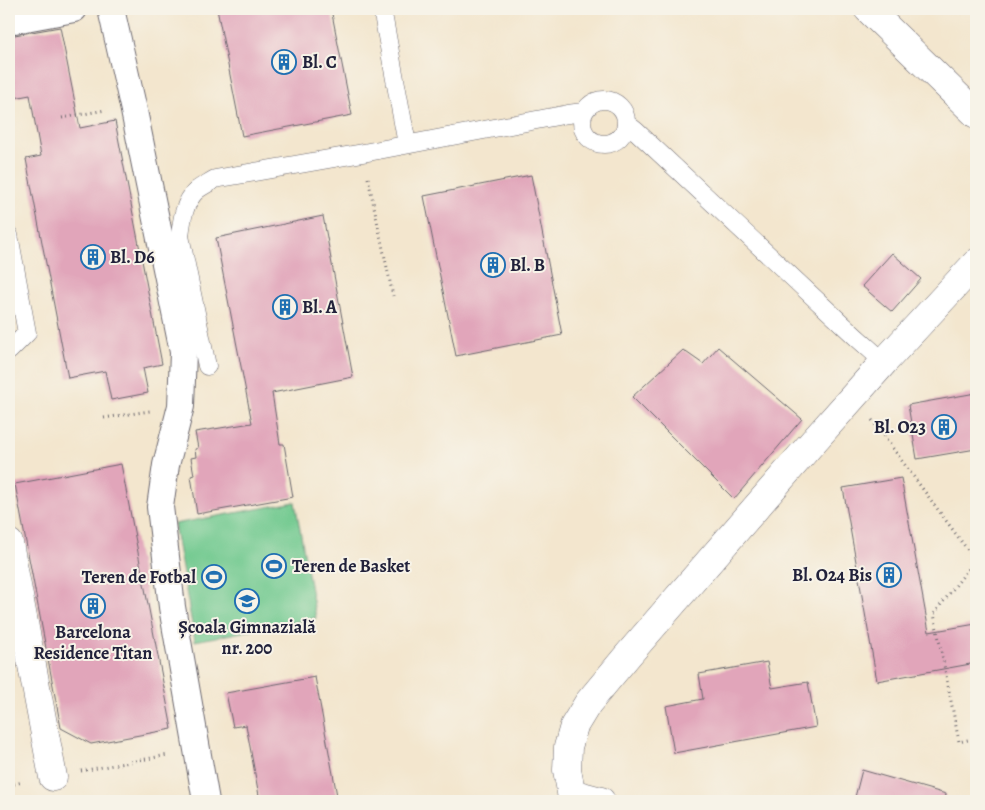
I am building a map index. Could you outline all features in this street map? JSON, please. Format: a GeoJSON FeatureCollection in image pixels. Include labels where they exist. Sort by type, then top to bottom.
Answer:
{"type":"FeatureCollection","features":[{"type":"Feature","properties":{"kind":"street"},"geometry":{"type":"LineString","coordinates":[[9,21],[74,9]]}},
{"type":"Feature","properties":{"kind":"street"},"geometry":{"type":"LineString","coordinates":[[111,9],[133,106],[183,352],[181,406],[166,464],[160,507],[172,607],[206,801]]}},
{"type":"Feature","properties":{"kind":"street"},"geometry":{"type":"LineString","coordinates":[[868,9],[976,114]]}},
{"type":"Feature","properties":{"kind":"street"},"geometry":{"type":"LineString","coordinates":[[601,801],[572,797],[567,770],[568,747],[574,726],[588,703],[634,647],[854,396],[976,263]]}},
{"type":"Feature","properties":{"kind":"street"},"geometry":{"type":"LineString","coordinates":[[9,543],[53,777]]}},
{"type":"Feature","properties":{"kind":"lane"},"geometry":{"type":"LineString","coordinates":[[382,9],[406,144]]}},
{"type":"Feature","properties":{"kind":"lane"},"geometry":{"type":"LineString","coordinates":[[604,100],[620,107],[625,114],[626,123],[622,135],[618,139],[612,143],[600,143],[593,141],[587,136],[581,123],[583,112],[588,105],[595,101],[604,100]]}},
{"type":"Feature","properties":{"kind":"lane"},"geometry":{"type":"LineString","coordinates":[[207,366],[180,236],[182,216],[186,204],[197,190],[215,180],[583,112]]}},
{"type":"Feature","properties":{"kind":"lane"},"geometry":{"type":"LineString","coordinates":[[626,123],[884,362]]}},
{"type":"Feature","properties":{"kind":"lane"},"geometry":{"type":"LineString","coordinates":[[9,235],[27,333],[9,351]]}},
{"type":"Feature","properties":{"kind":"path"},"geometry":{"type":"LineString","coordinates":[[62,118],[133,106]]}},
{"type":"Feature","properties":{"kind":"path"},"geometry":{"type":"LineString","coordinates":[[363,153],[393,296]]}},
{"type":"Feature","properties":{"kind":"path"},"geometry":{"type":"LineString","coordinates":[[854,396],[975,560],[934,614],[959,742],[976,738]]}},
{"type":"Feature","properties":{"kind":"path"},"geometry":{"type":"LineString","coordinates":[[104,418],[181,406]]}},
{"type":"Feature","properties":{"kind":"path"},"geometry":{"type":"LineString","coordinates":[[53,777],[196,750]]}},
{"type":"Feature","properties":{"kind":"green space"},"geometry":{"type":"Polygon","coordinates":[[[295,502],[316,618],[195,641],[174,524],[295,502]]]}},
{"type":"Feature","properties":{"kind":"building","name":"Bl. C"},"geometry":{"type":"Polygon","coordinates":[[[217,9],[331,9],[352,115],[242,136],[217,9]]]}},
{"type":"Feature","properties":{"kind":"building","name":"Bl. D6"},"geometry":{"type":"Polygon","coordinates":[[[60,27],[80,128],[115,121],[162,364],[143,368],[148,393],[111,400],[105,371],[68,378],[26,159],[41,156],[30,95],[9,99],[9,36],[60,27]]]}},
{"type":"Feature","properties":{"kind":"building","name":"Bl. B"},"geometry":{"type":"Polygon","coordinates":[[[531,175],[562,335],[456,356],[424,196],[531,175]]]}},
{"type":"Feature","properties":{"kind":"building","name":"Bl. A"},"geometry":{"type":"Polygon","coordinates":[[[323,216],[353,377],[272,393],[280,444],[284,444],[293,497],[197,514],[191,476],[194,475],[191,458],[196,457],[195,449],[198,448],[195,432],[252,423],[216,238],[323,216]]]}},
{"type":"Feature","properties":{"kind":"building"},"geometry":{"type":"Polygon","coordinates":[[[892,253],[921,279],[892,312],[862,286],[892,253]]]}},
{"type":"Feature","properties":{"kind":"building"},"geometry":{"type":"Polygon","coordinates":[[[718,347],[802,419],[734,499],[632,397],[683,350],[703,364],[718,347]]]}},
{"type":"Feature","properties":{"kind":"building","name":"Bl. O23"},"geometry":{"type":"Polygon","coordinates":[[[976,393],[976,449],[917,459],[908,405],[976,393]]]}},
{"type":"Feature","properties":{"kind":"building","name":"Barcelona Residence Titan"},"geometry":{"type":"Polygon","coordinates":[[[121,464],[172,729],[91,744],[61,728],[15,484],[121,464]]]}},
{"type":"Feature","properties":{"kind":"building","name":"Bl. O24 Bis"},"geometry":{"type":"Polygon","coordinates":[[[901,478],[929,632],[976,624],[976,663],[877,681],[843,488],[901,478]]]}},
{"type":"Feature","properties":{"kind":"building"},"geometry":{"type":"Polygon","coordinates":[[[767,662],[772,688],[808,682],[816,727],[674,753],[666,706],[703,699],[699,674],[767,662]]]}},
{"type":"Feature","properties":{"kind":"building"},"geometry":{"type":"Polygon","coordinates":[[[315,677],[338,801],[260,801],[246,725],[233,727],[226,693],[315,677]]]}},
{"type":"Feature","properties":{"kind":"building"},"geometry":{"type":"Polygon","coordinates":[[[862,770],[946,794],[945,801],[854,801],[862,770]]]}},
{"type":"Feature","properties":{"kind":"place","name":"Bl. C"},"geometry":{"type":"Point","coordinates":[284,62]}},
{"type":"Feature","properties":{"kind":"place","name":"Bl. D6"},"geometry":{"type":"Point","coordinates":[93,257]}},
{"type":"Feature","properties":{"kind":"place","name":"Bl. B"},"geometry":{"type":"Point","coordinates":[493,265]}},
{"type":"Feature","properties":{"kind":"place","name":"Bl. A"},"geometry":{"type":"Point","coordinates":[285,307]}},
{"type":"Feature","properties":{"kind":"place","name":"Bl. O23"},"geometry":{"type":"Point","coordinates":[944,427]}},
{"type":"Feature","properties":{"kind":"place","name":"Teren de Basket"},"geometry":{"type":"Point","coordinates":[274,566]}},
{"type":"Feature","properties":{"kind":"place","name":"Bl. O24 Bis"},"geometry":{"type":"Point","coordinates":[889,575]}},
{"type":"Feature","properties":{"kind":"place","name":"Teren de Fotbal"},"geometry":{"type":"Point","coordinates":[214,577]}},
{"type":"Feature","properties":{"kind":"place","name":"Școala Gimnazială nr. 200"},"geometry":{"type":"Point","coordinates":[247,601]}},
{"type":"Feature","properties":{"kind":"place","name":"Barcelona Residence Titan"},"geometry":{"type":"Point","coordinates":[93,606]}}]}
